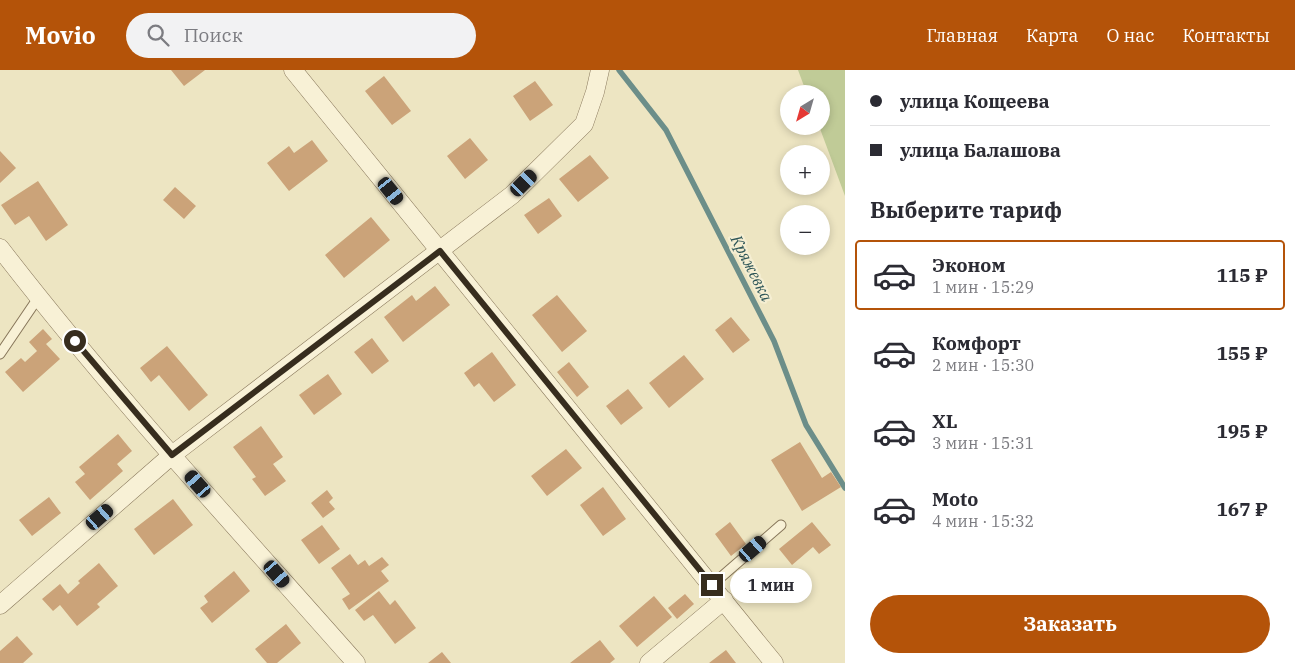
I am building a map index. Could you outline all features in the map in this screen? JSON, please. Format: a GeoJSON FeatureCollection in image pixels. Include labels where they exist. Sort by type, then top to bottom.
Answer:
{"type":"FeatureCollection","features":[{"type":"Feature","properties":{"kind":"street"},"geometry":{"type":"LineString","coordinates":[[293,70],[774,663]]}},
{"type":"Feature","properties":{"kind":"street"},"geometry":{"type":"LineString","coordinates":[[0,605],[172,455],[512,195],[584,124],[600,70]]}},
{"type":"Feature","properties":{"kind":"street"},"geometry":{"type":"LineString","coordinates":[[0,248],[38,298],[172,455],[356,663]]}},
{"type":"Feature","properties":{"kind":"street"},"geometry":{"type":"LineString","coordinates":[[649,663],[724,600]]}},
{"type":"Feature","properties":{"kind":"lane"},"geometry":{"type":"LineString","coordinates":[[0,354],[38,298]]}},
{"type":"Feature","properties":{"kind":"lane"},"geometry":{"type":"LineString","coordinates":[[712,585],[781,525]]}},
{"type":"Feature","properties":{"kind":"green space"},"geometry":{"type":"Polygon","coordinates":[[[798,70],[845,70],[845,196],[830,156],[830,145],[826,145],[822,135],[830,135],[830,85],[804,85],[798,70]]]}},
{"type":"Feature","properties":{"kind":"building"},"geometry":{"type":"Polygon","coordinates":[[[171,70],[205,70],[184,86],[171,70]]]}},
{"type":"Feature","properties":{"kind":"building"},"geometry":{"type":"Polygon","coordinates":[[[384,76],[411,111],[392,125],[365,91],[384,76]]]}},
{"type":"Feature","properties":{"kind":"building"},"geometry":{"type":"Polygon","coordinates":[[[535,81],[553,105],[530,121],[513,96],[535,81]]]}},
{"type":"Feature","properties":{"kind":"building"},"geometry":{"type":"Polygon","coordinates":[[[470,138],[488,160],[465,179],[447,156],[470,138]]]}},
{"type":"Feature","properties":{"kind":"building"},"geometry":{"type":"Polygon","coordinates":[[[312,140],[328,161],[289,191],[267,163],[289,146],[294,153],[312,140]]]}},
{"type":"Feature","properties":{"kind":"building"},"geometry":{"type":"Polygon","coordinates":[[[0,151],[16,168],[0,183],[0,151]]]}},
{"type":"Feature","properties":{"kind":"building"},"geometry":{"type":"Polygon","coordinates":[[[590,155],[609,178],[578,202],[559,179],[590,155]]]}},
{"type":"Feature","properties":{"kind":"building"},"geometry":{"type":"Polygon","coordinates":[[[38,181],[68,225],[46,241],[29,216],[15,225],[1,205],[38,181]]]}},
{"type":"Feature","properties":{"kind":"building"},"geometry":{"type":"Polygon","coordinates":[[[175,187],[196,206],[184,219],[163,200],[175,187]]]}},
{"type":"Feature","properties":{"kind":"building"},"geometry":{"type":"Polygon","coordinates":[[[549,198],[562,216],[538,234],[524,215],[549,198]]]}},
{"type":"Feature","properties":{"kind":"building"},"geometry":{"type":"Polygon","coordinates":[[[371,217],[390,240],[344,278],[325,255],[371,217]]]}},
{"type":"Feature","properties":{"kind":"building"},"geometry":{"type":"Polygon","coordinates":[[[435,286],[450,305],[403,342],[384,317],[412,295],[416,301],[435,286]]]}},
{"type":"Feature","properties":{"kind":"building"},"geometry":{"type":"Polygon","coordinates":[[[557,295],[587,331],[562,352],[532,315],[557,295]]]}},
{"type":"Feature","properties":{"kind":"building"},"geometry":{"type":"Polygon","coordinates":[[[731,317],[750,340],[733,353],[715,330],[731,317]]]}},
{"type":"Feature","properties":{"kind":"building"},"geometry":{"type":"Polygon","coordinates":[[[43,329],[52,339],[46,344],[60,359],[23,392],[5,372],[21,358],[25,362],[37,351],[29,342],[43,329]]]}},
{"type":"Feature","properties":{"kind":"building"},"geometry":{"type":"Polygon","coordinates":[[[372,338],[389,361],[372,374],[354,352],[372,338]]]}},
{"type":"Feature","properties":{"kind":"building"},"geometry":{"type":"Polygon","coordinates":[[[167,346],[208,395],[189,411],[159,375],[151,382],[140,368],[167,346]]]}},
{"type":"Feature","properties":{"kind":"building"},"geometry":{"type":"Polygon","coordinates":[[[492,352],[516,385],[494,402],[479,383],[474,387],[464,373],[492,352]]]}},
{"type":"Feature","properties":{"kind":"building"},"geometry":{"type":"Polygon","coordinates":[[[684,355],[704,379],[669,408],[649,383],[684,355]]]}},
{"type":"Feature","properties":{"kind":"building"},"geometry":{"type":"Polygon","coordinates":[[[569,362],[589,387],[577,397],[557,372],[569,362]]]}},
{"type":"Feature","properties":{"kind":"building"},"geometry":{"type":"Polygon","coordinates":[[[328,374],[342,394],[314,415],[299,395],[328,374]]]}},
{"type":"Feature","properties":{"kind":"building"},"geometry":{"type":"Polygon","coordinates":[[[628,389],[643,408],[621,425],[606,406],[628,389]]]}},
{"type":"Feature","properties":{"kind":"building"},"geometry":{"type":"Polygon","coordinates":[[[261,426],[283,457],[273,464],[286,481],[265,496],[252,479],[256,477],[233,447],[261,426]]]}},
{"type":"Feature","properties":{"kind":"building"},"geometry":{"type":"Polygon","coordinates":[[[118,434],[132,451],[117,464],[123,471],[90,500],[75,482],[85,474],[79,467],[118,434]]]}},
{"type":"Feature","properties":{"kind":"building"},"geometry":{"type":"Polygon","coordinates":[[[800,442],[822,478],[831,472],[841,487],[802,511],[771,460],[800,442]]]}},
{"type":"Feature","properties":{"kind":"building"},"geometry":{"type":"Polygon","coordinates":[[[566,449],[582,468],[547,496],[531,476],[566,449]]]}},
{"type":"Feature","properties":{"kind":"building"},"geometry":{"type":"Polygon","coordinates":[[[603,487],[626,519],[603,536],[580,505],[603,487]]]}},
{"type":"Feature","properties":{"kind":"building"},"geometry":{"type":"Polygon","coordinates":[[[327,490],[333,498],[329,502],[335,509],[323,518],[311,503],[327,490]]]}},
{"type":"Feature","properties":{"kind":"building"},"geometry":{"type":"Polygon","coordinates":[[[49,497],[61,513],[32,536],[19,520],[49,497]]]}},
{"type":"Feature","properties":{"kind":"building"},"geometry":{"type":"Polygon","coordinates":[[[173,499],[193,525],[154,555],[134,529],[173,499]]]}},
{"type":"Feature","properties":{"kind":"building"},"geometry":{"type":"Polygon","coordinates":[[[730,522],[746,544],[731,556],[715,534],[730,522]]]}},
{"type":"Feature","properties":{"kind":"building"},"geometry":{"type":"Polygon","coordinates":[[[812,522],[831,545],[819,554],[813,547],[792,565],[779,549],[812,522]]]}},
{"type":"Feature","properties":{"kind":"building"},"geometry":{"type":"Polygon","coordinates":[[[322,525],[340,549],[319,564],[301,540],[322,525]]]}},
{"type":"Feature","properties":{"kind":"building"},"geometry":{"type":"Polygon","coordinates":[[[350,554],[358,565],[365,560],[369,566],[382,557],[389,565],[381,571],[389,581],[349,610],[342,599],[350,594],[331,568],[350,554]]]}},
{"type":"Feature","properties":{"kind":"building"},"geometry":{"type":"Polygon","coordinates":[[[99,563],[118,586],[97,604],[100,607],[77,626],[60,605],[53,611],[42,599],[60,584],[68,594],[80,583],[78,581],[99,563]]]}},
{"type":"Feature","properties":{"kind":"building"},"geometry":{"type":"Polygon","coordinates":[[[234,571],[250,591],[212,623],[200,608],[208,602],[204,596],[234,571]]]}},
{"type":"Feature","properties":{"kind":"building"},"geometry":{"type":"Polygon","coordinates":[[[379,591],[390,605],[395,600],[416,628],[395,644],[373,615],[364,621],[355,610],[379,591]]]}},
{"type":"Feature","properties":{"kind":"building"},"geometry":{"type":"Polygon","coordinates":[[[685,594],[694,604],[677,619],[668,608],[685,594]]]}},
{"type":"Feature","properties":{"kind":"building"},"geometry":{"type":"Polygon","coordinates":[[[654,596],[672,617],[637,647],[619,626],[654,596]]]}},
{"type":"Feature","properties":{"kind":"building"},"geometry":{"type":"Polygon","coordinates":[[[286,624],[301,643],[277,663],[267,663],[255,649],[286,624]]]}},
{"type":"Feature","properties":{"kind":"building"},"geometry":{"type":"Polygon","coordinates":[[[17,636],[33,654],[23,663],[0,663],[0,651],[17,636]]]}},
{"type":"Feature","properties":{"kind":"building"},"geometry":{"type":"Polygon","coordinates":[[[600,640],[615,659],[610,663],[570,663],[600,640]]]}},
{"type":"Feature","properties":{"kind":"building"},"geometry":{"type":"Polygon","coordinates":[[[726,650],[736,663],[709,663],[726,650]]]}},
{"type":"Feature","properties":{"kind":"building"},"geometry":{"type":"Polygon","coordinates":[[[442,652],[451,663],[428,663],[442,652]]]}},
{"type":"Feature","properties":{"kind":"waterway","name":"Кряжевка"},"geometry":{"type":"LineString","coordinates":[[619,70],[666,130],[774,341],[806,425],[845,488]]}},
{"type":"Feature","properties":{"kind":"route"},"geometry":{"type":"LineString","coordinates":[[75,341],[172,455],[440,251],[712,585]]}}]}
